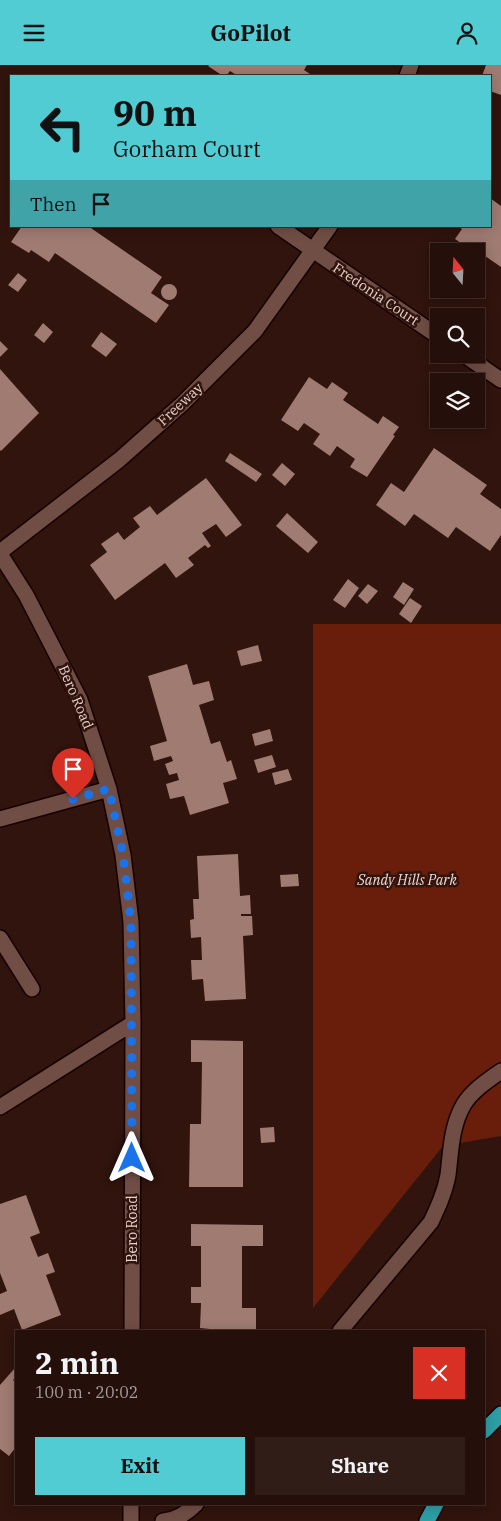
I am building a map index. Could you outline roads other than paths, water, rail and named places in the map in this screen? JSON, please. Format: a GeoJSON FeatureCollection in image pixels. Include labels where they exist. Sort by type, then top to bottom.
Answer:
{"type":"FeatureCollection","features":[{"type":"Feature","properties":{"kind":"highway"},"geometry":{"type":"LineString","coordinates":[[485,1430],[501,1414]]}},
{"type":"Feature","properties":{"kind":"highway"},"geometry":{"type":"LineString","coordinates":[[427,1521],[435,1505]]}},
{"type":"Feature","properties":{"kind":"street","name":"Fredonia Court"},"geometry":{"type":"LineString","coordinates":[[279,227],[430,331]]}},
{"type":"Feature","properties":{"kind":"street","name":"Freeway"},"geometry":{"type":"LineString","coordinates":[[0,553],[119,460],[182,404],[255,331],[314,252],[329,227]]}},
{"type":"Feature","properties":{"kind":"street"},"geometry":{"type":"LineString","coordinates":[[476,363],[501,380]]}},
{"type":"Feature","properties":{"kind":"street","name":"Bero Road"},"geometry":{"type":"LineString","coordinates":[[0,553],[26,595],[80,700],[109,789],[123,855],[131,922],[133,1023],[132,1330]]}},
{"type":"Feature","properties":{"kind":"street"},"geometry":{"type":"LineString","coordinates":[[0,819],[109,789]]}},
{"type":"Feature","properties":{"kind":"street"},"geometry":{"type":"LineString","coordinates":[[0,938],[32,989]]}},
{"type":"Feature","properties":{"kind":"street"},"geometry":{"type":"LineString","coordinates":[[0,1107],[133,1023]]}},
{"type":"Feature","properties":{"kind":"street"},"geometry":{"type":"LineString","coordinates":[[341,1330],[431,1222],[441,1202],[448,1177],[452,1135],[464,1105],[479,1086],[501,1071]]}},
{"type":"Feature","properties":{"kind":"street"},"geometry":{"type":"LineString","coordinates":[[131,1505],[131,1521]]}},
{"type":"Feature","properties":{"kind":"street"},"geometry":{"type":"LineString","coordinates":[[163,1521],[172,1520],[187,1512],[195,1505]]}},
{"type":"Feature","properties":{"kind":"park label","name":"Sandy Hills Park"},"geometry":{"type":"Point","coordinates":[407,880]}}]}
